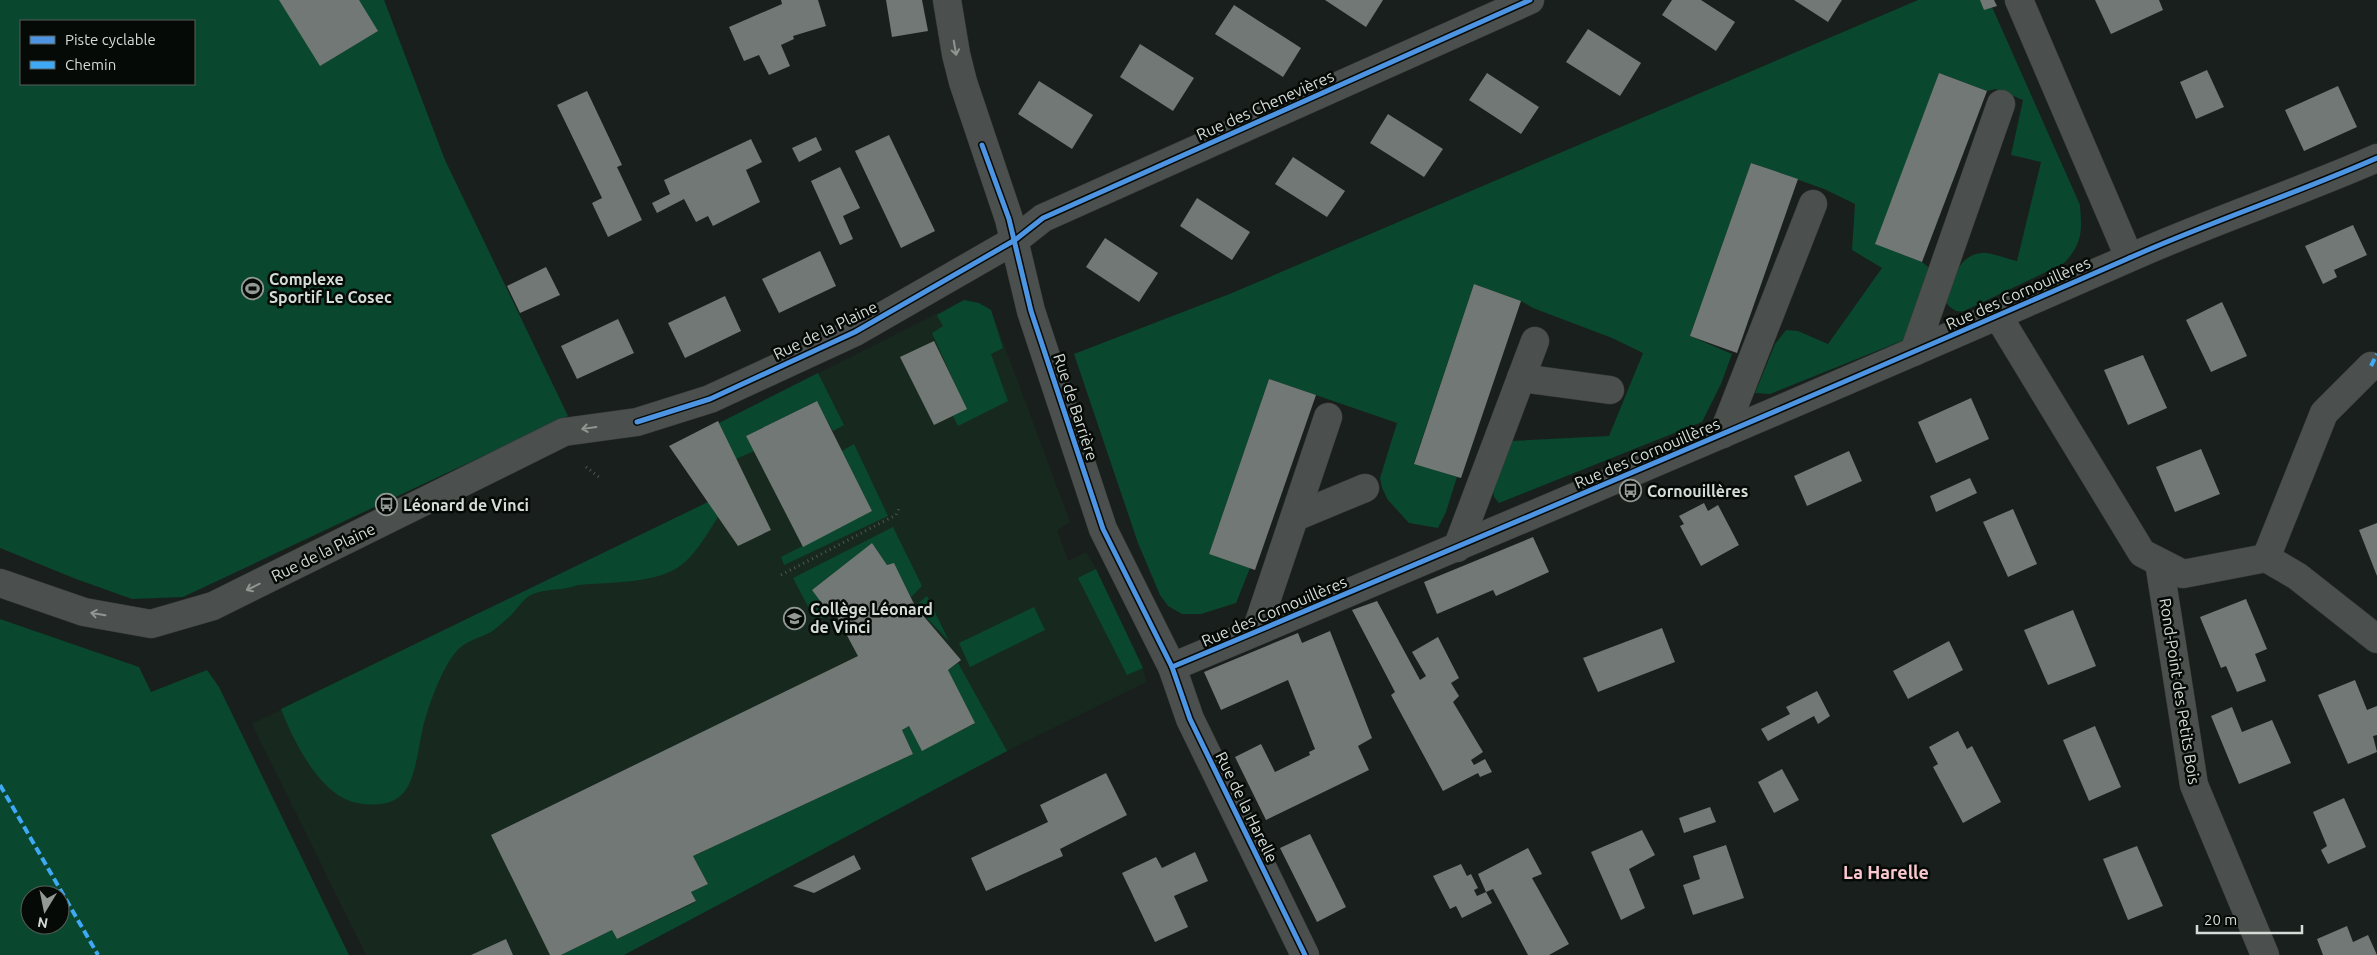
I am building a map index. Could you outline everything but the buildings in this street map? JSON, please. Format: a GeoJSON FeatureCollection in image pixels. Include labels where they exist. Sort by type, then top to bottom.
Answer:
{"type":"FeatureCollection","features":[{"type":"Feature","properties":{"kind":"street","name":"Rue de Barrière"},"geometry":{"type":"LineString","coordinates":[[947,0],[956,54],[963,82],[1014,240],[1031,311],[1103,529],[1172,667]]}},
{"type":"Feature","properties":{"kind":"street","name":"Rue des Chenevières"},"geometry":{"type":"LineString","coordinates":[[1014,240],[1043,218],[1530,0]]}},
{"type":"Feature","properties":{"kind":"street"},"geometry":{"type":"LineString","coordinates":[[2019,0],[2129,257]]}},
{"type":"Feature","properties":{"kind":"street"},"geometry":{"type":"LineString","coordinates":[[1914,352],[2001,104]]}},
{"type":"Feature","properties":{"kind":"street","name":"Rue des Cornouillères"},"geometry":{"type":"LineString","coordinates":[[1172,667],[1457,548],[1998,316],[2129,257],[2311,187],[2377,158]]}},
{"type":"Feature","properties":{"kind":"street"},"geometry":{"type":"LineString","coordinates":[[1723,434],[1813,204]]}},
{"type":"Feature","properties":{"kind":"street","name":"Rue de la Plaine"},"geometry":{"type":"LineString","coordinates":[[0,583],[84,612],[151,624],[212,606],[564,432],[637,422],[710,399],[855,332],[1014,240]]}},
{"type":"Feature","properties":{"kind":"street","name":"Rond-Point des Petits Bois"},"geometry":{"type":"LineString","coordinates":[[1998,316],[2142,554],[2183,574],[2266,558]]}},
{"type":"Feature","properties":{"kind":"street"},"geometry":{"type":"LineString","coordinates":[[1457,548],[1535,342]]}},
{"type":"Feature","properties":{"kind":"street"},"geometry":{"type":"LineString","coordinates":[[2371,366],[2324,413],[2266,558],[2297,576],[2377,639]]}},
{"type":"Feature","properties":{"kind":"street"},"geometry":{"type":"LineString","coordinates":[[1521,378],[1610,390]]}},
{"type":"Feature","properties":{"kind":"street"},"geometry":{"type":"LineString","coordinates":[[1256,631],[1328,417]]}},
{"type":"Feature","properties":{"kind":"street"},"geometry":{"type":"LineString","coordinates":[[1294,517],[1365,488]]}},
{"type":"Feature","properties":{"kind":"street","name":"Rond-Point des Petits Bois"},"geometry":{"type":"LineString","coordinates":[[2159,562],[2194,785],[2266,955]]}},
{"type":"Feature","properties":{"kind":"street","name":"Rue de la Harelle"},"geometry":{"type":"LineString","coordinates":[[1172,667],[1190,719],[1299,953]]}},
{"type":"Feature","properties":{"kind":"path"},"geometry":{"type":"LineString","coordinates":[[586,467],[599,477]]}},
{"type":"Feature","properties":{"kind":"path"},"geometry":{"type":"LineString","coordinates":[[781,575],[896,515],[900,506]]}},
{"type":"Feature","properties":{"kind":"shaded area","name":"Collège Léonard de Vinci"},"geometry":{"type":"Polygon","coordinates":[[[964,300],[979,303],[991,310],[1070,522],[1057,530],[1068,561],[1086,552],[1143,668],[1146,682],[1007,751],[624,955],[366,955],[252,724],[708,502],[669,446],[718,421],[720,423],[964,300]]]}},
{"type":"Feature","properties":{"kind":"green space","name":"Complexe Sportif Le Cosec"},"geometry":{"type":"Polygon","coordinates":[[[0,0],[384,0],[445,160],[568,416],[183,597],[132,599],[76,579],[0,548],[0,0]]]}},
{"type":"Feature","properties":{"kind":"green space"},"geometry":{"type":"Polygon","coordinates":[[[1918,0],[1980,0],[1992,7],[2080,205],[2080,237],[2070,257],[2063,264],[1964,311],[1954,310],[1946,303],[1950,286],[1958,269],[1969,257],[1986,253],[2017,261],[2041,162],[2011,155],[2023,100],[1996,89],[1987,91],[1939,73],[1876,244],[1922,262],[1931,269],[1914,336],[1770,394],[1755,393],[1775,344],[1786,330],[1798,331],[1828,344],[1882,268],[1852,250],[1855,204],[1824,189],[1751,163],[1690,336],[1732,354],[1721,384],[1702,422],[1499,503],[1494,497],[1493,491],[1511,441],[1609,436],[1643,353],[1612,338],[1474,284],[1414,463],[1457,477],[1446,512],[1438,528],[1409,523],[1388,500],[1382,488],[1380,478],[1397,423],[1269,379],[1209,554],[1250,568],[1236,603],[1201,614],[1182,614],[1168,606],[1160,595],[1138,543],[1074,354],[1232,293],[1918,0]]]}},
{"type":"Feature","properties":{"kind":"green space"},"geometry":{"type":"Polygon","coordinates":[[[964,300],[979,303],[991,310],[1003,348],[991,354],[1008,401],[958,426],[953,416],[966,409],[932,333],[943,326],[937,315],[964,300]]]}},
{"type":"Feature","properties":{"kind":"green space"},"geometry":{"type":"Polygon","coordinates":[[[818,373],[844,425],[833,431],[816,401],[746,436],[754,451],[736,459],[719,423],[818,373]]]}},
{"type":"Feature","properties":{"kind":"green space"},"geometry":{"type":"Polygon","coordinates":[[[854,444],[888,516],[784,565],[781,557],[872,511],[842,451],[854,444]]]}},
{"type":"Feature","properties":{"kind":"green space"},"geometry":{"type":"Polygon","coordinates":[[[708,502],[718,517],[696,550],[686,561],[670,572],[645,579],[578,585],[533,594],[526,598],[512,614],[493,630],[461,647],[448,663],[437,686],[424,723],[413,776],[400,796],[390,802],[376,805],[357,803],[344,798],[331,790],[320,778],[301,751],[281,709],[708,502]]]}},
{"type":"Feature","properties":{"kind":"green space"},"geometry":{"type":"Polygon","coordinates":[[[893,527],[922,586],[911,597],[894,564],[887,565],[872,543],[812,590],[831,615],[815,620],[793,578],[893,527]]]}},
{"type":"Feature","properties":{"kind":"green space"},"geometry":{"type":"Polygon","coordinates":[[[1096,569],[1143,668],[1127,675],[1078,578],[1096,569]]]}},
{"type":"Feature","properties":{"kind":"green space"},"geometry":{"type":"Polygon","coordinates":[[[927,596],[949,641],[915,606],[927,596]]]}},
{"type":"Feature","properties":{"kind":"green space"},"geometry":{"type":"Polygon","coordinates":[[[1034,607],[1045,630],[970,667],[959,643],[1034,607]]]}},
{"type":"Feature","properties":{"kind":"green space"},"geometry":{"type":"Polygon","coordinates":[[[0,619],[139,667],[151,692],[207,670],[219,687],[349,955],[0,955],[0,619]]]}},
{"type":"Feature","properties":{"kind":"green space"},"geometry":{"type":"Polygon","coordinates":[[[958,663],[1007,751],[624,955],[561,955],[612,930],[617,939],[696,902],[691,892],[708,884],[693,856],[913,754],[902,730],[909,726],[922,750],[974,724],[948,670],[958,663]]]}},
{"type":"Feature","properties":{"kind":"marked path"},"geometry":{"type":"LineString","coordinates":[[2371,366],[2377,354]]}},
{"type":"Feature","properties":{"kind":"marked path"},"geometry":{"type":"LineString","coordinates":[[0,785],[98,955]]}},
{"type":"Feature","properties":{"kind":"cycle path"},"geometry":{"type":"LineString","coordinates":[[637,422],[710,399],[855,332],[1015,240],[1043,218],[1530,0]]}},
{"type":"Feature","properties":{"kind":"cycle path"},"geometry":{"type":"LineString","coordinates":[[982,145],[1009,219],[1031,311],[1103,529],[1172,667],[1190,719],[1305,955]]}},
{"type":"Feature","properties":{"kind":"cycle path"},"geometry":{"type":"LineString","coordinates":[[1172,667],[1770,414],[2158,246],[2377,158]]}},
{"type":"Feature","properties":{"kind":"place","name":"Complexe Sportif Le Cosec"},"geometry":{"type":"Point","coordinates":[253,288]}},
{"type":"Feature","properties":{"kind":"place","name":"Cornouillères"},"geometry":{"type":"Point","coordinates":[1631,491]}},
{"type":"Feature","properties":{"kind":"place","name":"Léonard de Vinci"},"geometry":{"type":"Point","coordinates":[387,505]}},
{"type":"Feature","properties":{"kind":"place","name":"Collège Léonard de Vinci"},"geometry":{"type":"Point","coordinates":[794,618]}},
{"type":"Feature","properties":{"kind":"district","name":"La Harelle"},"geometry":{"type":"Point","coordinates":[1886,872]}}]}
